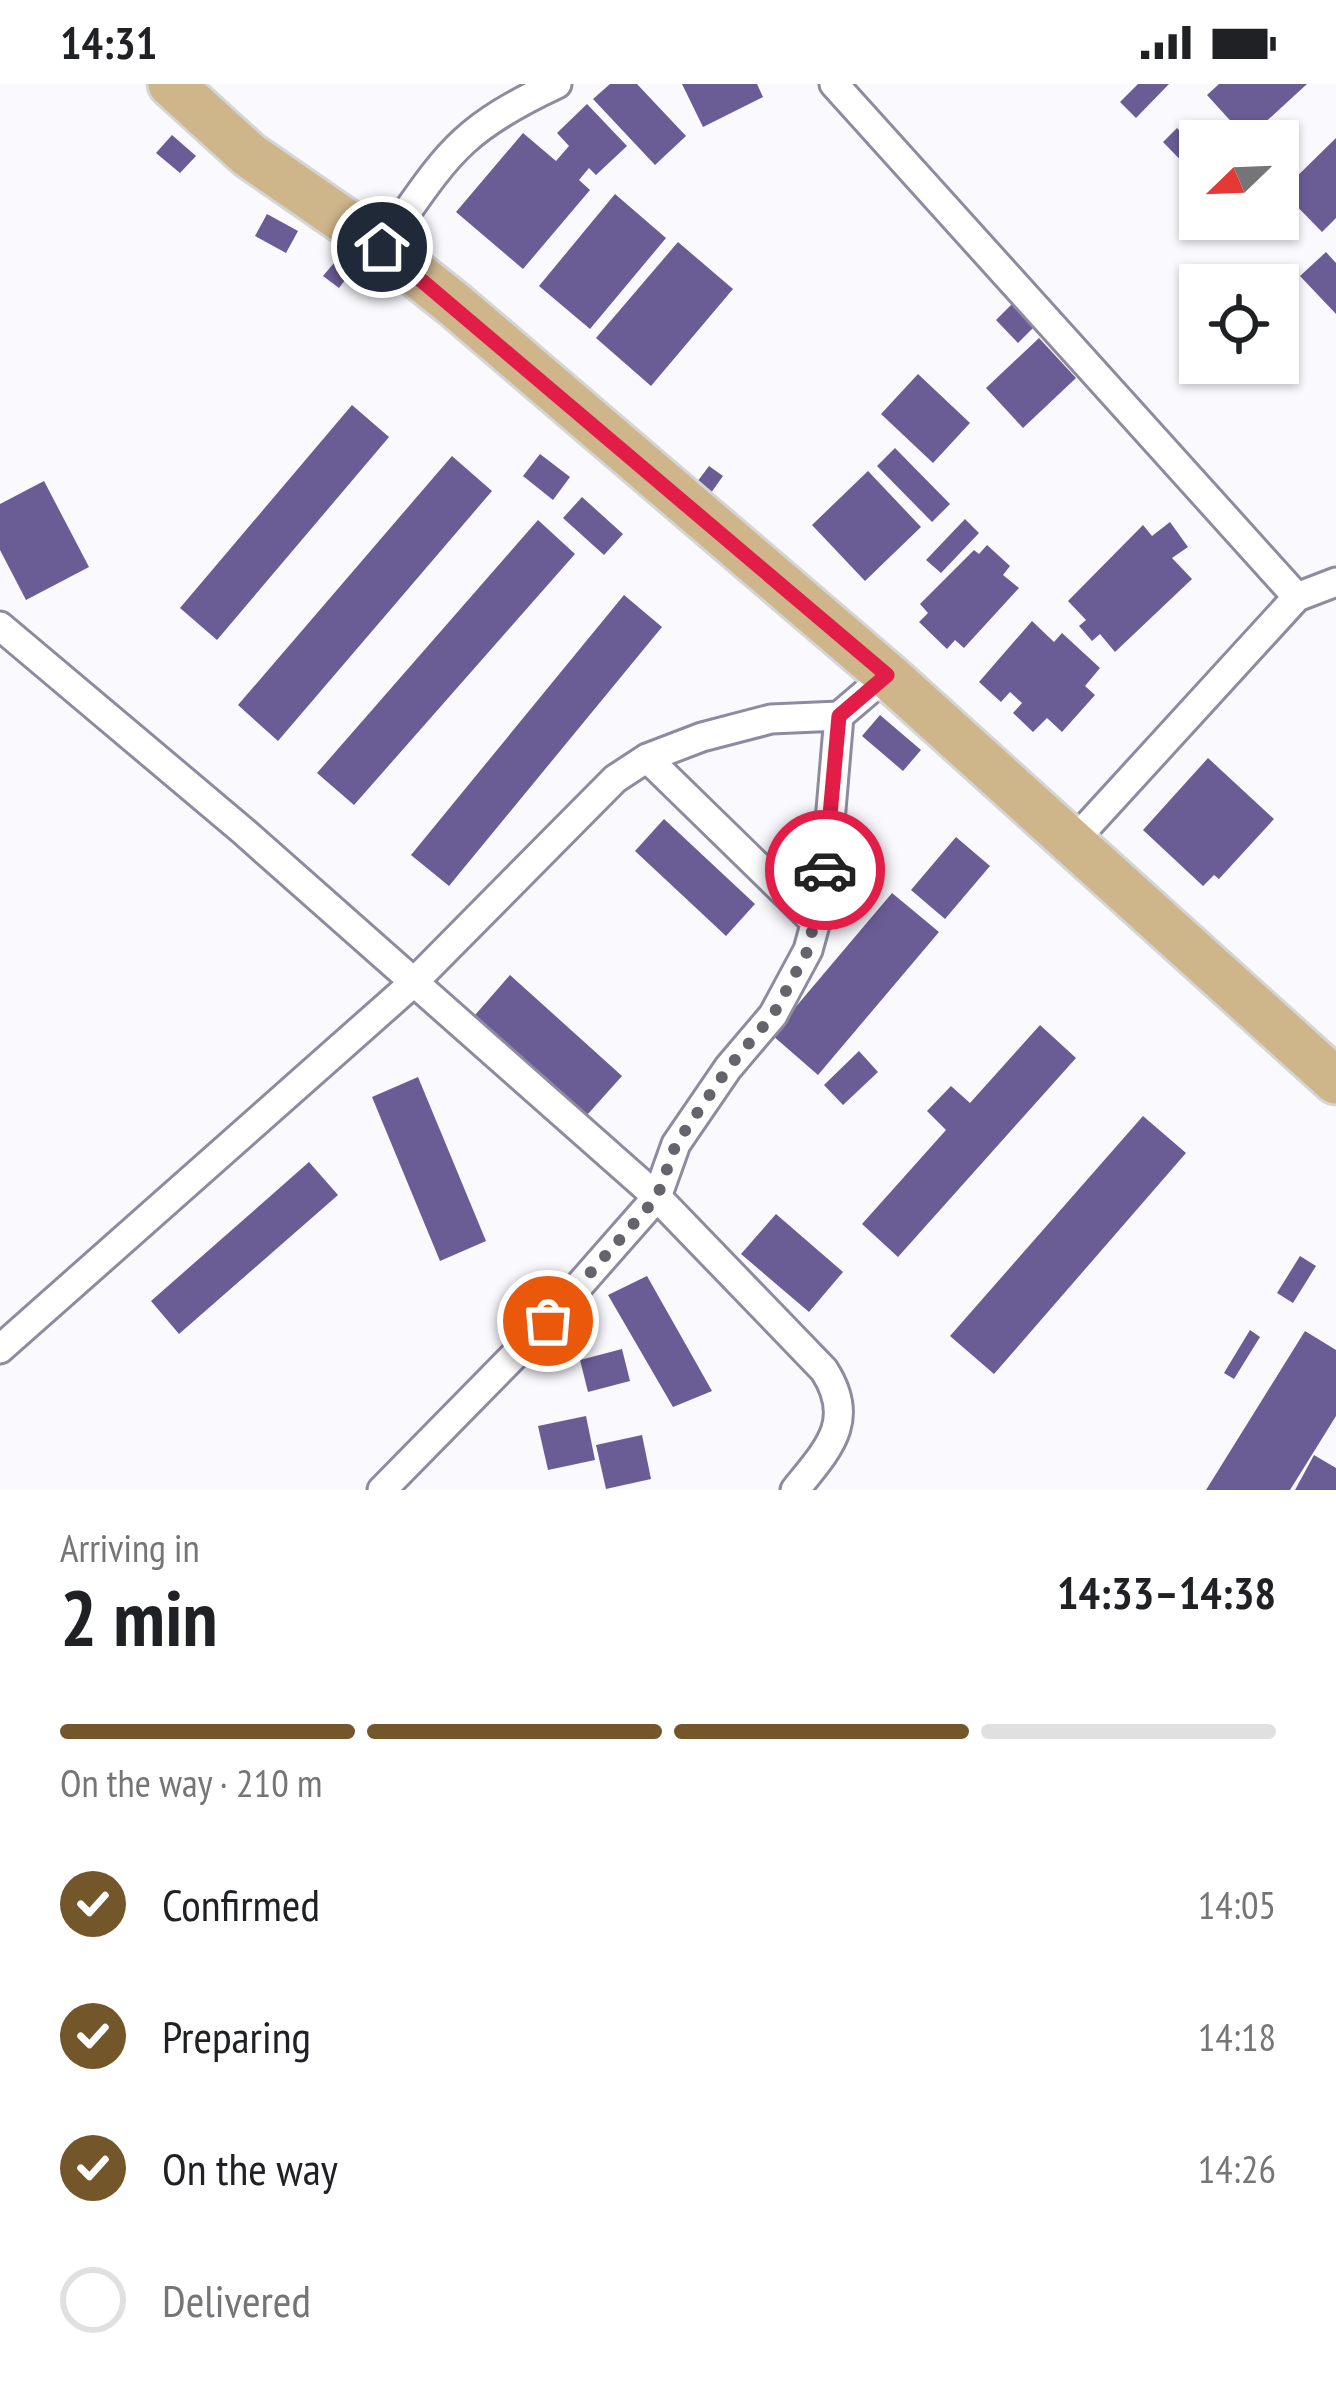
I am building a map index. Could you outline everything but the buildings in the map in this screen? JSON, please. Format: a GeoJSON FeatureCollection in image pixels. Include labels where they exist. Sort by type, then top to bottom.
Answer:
{"type":"FeatureCollection","features":[{"type":"Feature","properties":{"kind":"main road"},"geometry":{"type":"LineString","coordinates":[[171,84],[248,155],[382,247],[887,675],[1336,1081]]}},
{"type":"Feature","properties":{"kind":"street"},"geometry":{"type":"LineString","coordinates":[[382,247],[464,135],[494,113],[557,84]]}},
{"type":"Feature","properties":{"kind":"street"},"geometry":{"type":"LineString","coordinates":[[834,84],[1297,597]]}},
{"type":"Feature","properties":{"kind":"street"},"geometry":{"type":"LineString","coordinates":[[1071,844],[1297,597],[1336,582]]}},
{"type":"Feature","properties":{"kind":"street"},"geometry":{"type":"LineString","coordinates":[[0,626],[242,830],[657,1197],[824,1370],[838,1392],[836,1433],[795,1490]]}},
{"type":"Feature","properties":{"kind":"street"},"geometry":{"type":"LineString","coordinates":[[0,1349],[412,984],[614,779],[647,758],[771,719],[839,716],[887,675]]}},
{"type":"Feature","properties":{"kind":"street"},"geometry":{"type":"LineString","coordinates":[[382,1490],[548,1321],[657,1197],[676,1144],[728,1068],[773,1015],[808,950],[824,892],[839,716]]}},
{"type":"Feature","properties":{"kind":"street"},"geometry":{"type":"LineString","coordinates":[[647,758],[816,922]]}},
{"type":"Feature","properties":{"kind":"way so far"},"geometry":{"type":"LineString","coordinates":[[548,1321],[657,1197],[676,1144],[728,1068],[773,1015],[808,950],[825,870]]}},
{"type":"Feature","properties":{"kind":"route"},"geometry":{"type":"LineString","coordinates":[[382,247],[887,675],[839,716],[825,870]]}}]}
